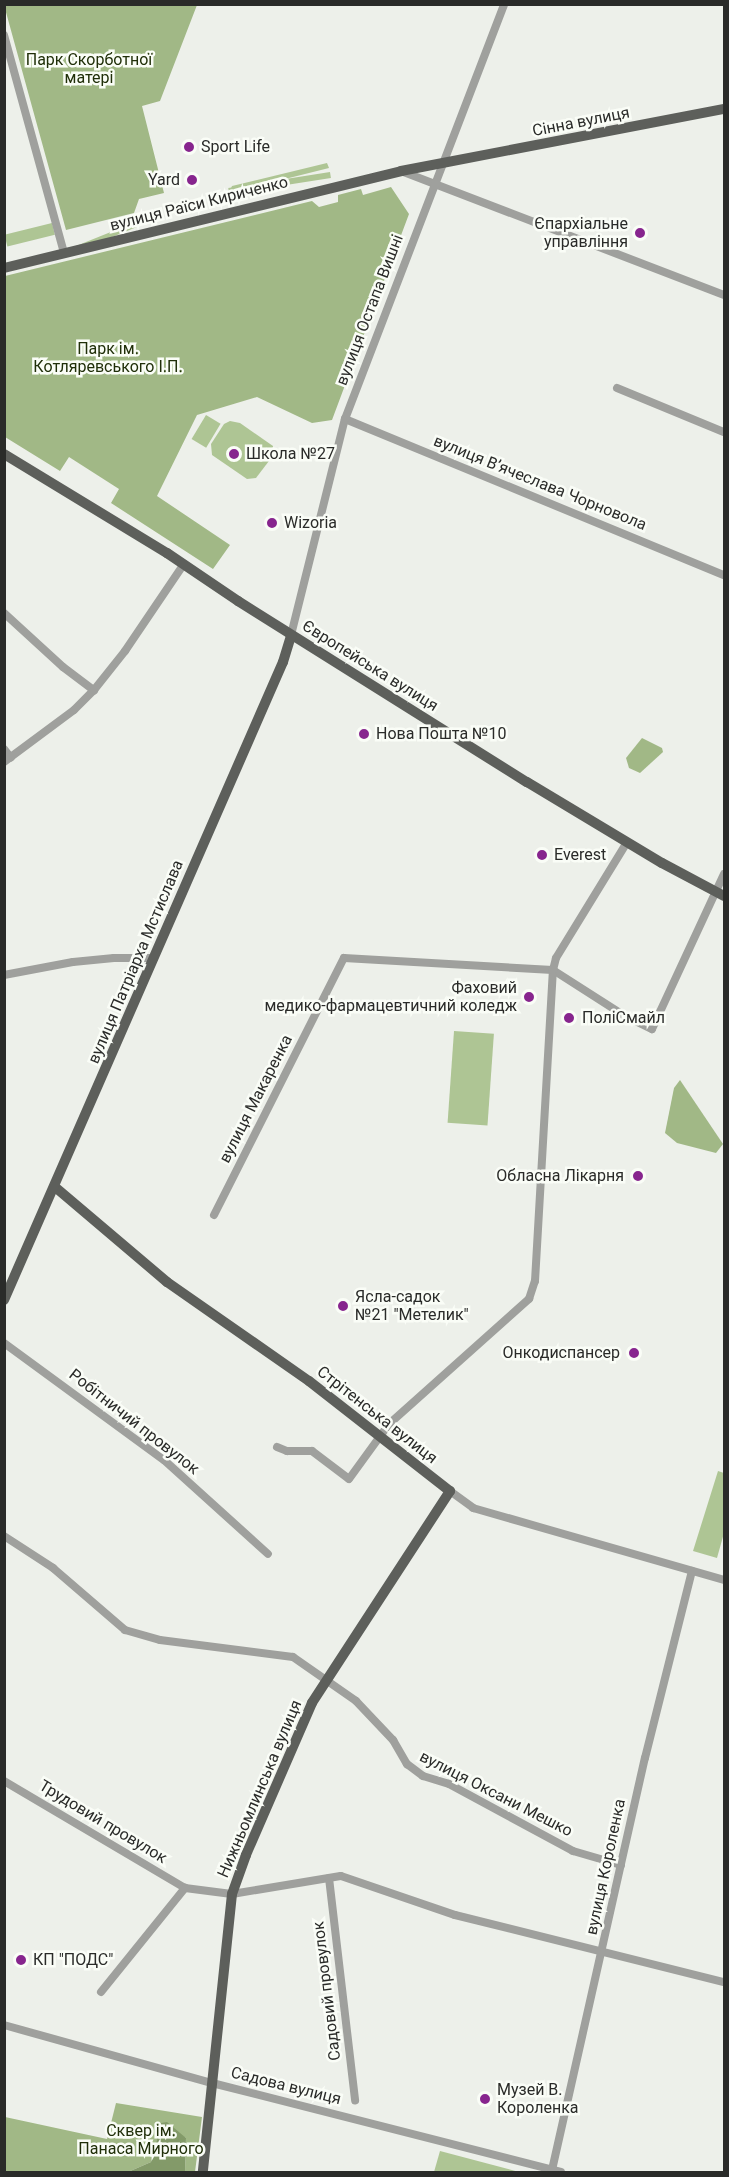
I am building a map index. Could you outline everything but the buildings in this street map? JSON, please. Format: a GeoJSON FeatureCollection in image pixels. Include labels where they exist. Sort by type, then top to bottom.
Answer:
{"type":"FeatureCollection","features":[{"type":"Feature","properties":{"kind":"main road","name":"Сінна вулиця"},"geometry":{"type":"LineString","coordinates":[[443,164],[724,109]]}},
{"type":"Feature","properties":{"kind":"main road","name":"вулиця Раїси Кириченко"},"geometry":{"type":"LineString","coordinates":[[4,268],[401,171],[443,164]]}},
{"type":"Feature","properties":{"kind":"main road","name":"Європейська вулиця"},"geometry":{"type":"LineString","coordinates":[[4,454],[184,564],[291,635],[627,842],[720,894]]}},
{"type":"Feature","properties":{"kind":"main road","name":"вулиця Патріарха Мстислава"},"geometry":{"type":"LineString","coordinates":[[4,1300],[283,662],[291,635]]}},
{"type":"Feature","properties":{"kind":"main road","name":"Стрітенська вулиця"},"geometry":{"type":"LineString","coordinates":[[55,1187],[167,1282],[309,1382],[450,1491]]}},
{"type":"Feature","properties":{"kind":"main road","name":"Нижньомлинська вулиця"},"geometry":{"type":"LineString","coordinates":[[203,2172],[232,1894],[295,1737],[312,1703],[450,1491]]}},
{"type":"Feature","properties":{"kind":"street","name":"вулиця Остапа Вишні"},"geometry":{"type":"LineString","coordinates":[[291,635],[345,419],[504,4]]}},
{"type":"Feature","properties":{"kind":"street"},"geometry":{"type":"LineString","coordinates":[[5,38],[64,253]]}},
{"type":"Feature","properties":{"kind":"street"},"geometry":{"type":"LineString","coordinates":[[401,171],[724,295]]}},
{"type":"Feature","properties":{"kind":"street"},"geometry":{"type":"LineString","coordinates":[[617,388],[724,432]]}},
{"type":"Feature","properties":{"kind":"street","name":"вулиця Вʼячеслава Чорновола"},"geometry":{"type":"LineString","coordinates":[[345,419],[724,575]]}},
{"type":"Feature","properties":{"kind":"street"},"geometry":{"type":"LineString","coordinates":[[4,748],[8,760],[74,710],[94,690],[125,651],[184,564]]}},
{"type":"Feature","properties":{"kind":"street"},"geometry":{"type":"LineString","coordinates":[[4,613],[63,668],[94,690]]}},
{"type":"Feature","properties":{"kind":"street"},"geometry":{"type":"LineString","coordinates":[[277,1448],[287,1451],[312,1451],[350,1479],[389,1424],[529,1299],[533,1291],[553,970],[556,958],[627,842]]}},
{"type":"Feature","properties":{"kind":"street"},"geometry":{"type":"LineString","coordinates":[[553,970],[625,1016],[652,1029],[720,894],[724,874]]}},
{"type":"Feature","properties":{"kind":"street"},"geometry":{"type":"LineString","coordinates":[[4,975],[74,962],[114,958],[154,958]]}},
{"type":"Feature","properties":{"kind":"street","name":"вулиця Макаренка"},"geometry":{"type":"LineString","coordinates":[[214,1215],[344,958],[553,970]]}},
{"type":"Feature","properties":{"kind":"street","name":"Робітничий провулок"},"geometry":{"type":"LineString","coordinates":[[4,1342],[164,1460],[268,1554]]}},
{"type":"Feature","properties":{"kind":"street","name":"Стрітенська вулиця"},"geometry":{"type":"LineString","coordinates":[[450,1491],[473,1508],[724,1580]]}},
{"type":"Feature","properties":{"kind":"street","name":"вулиця Оксани Мешко"},"geometry":{"type":"LineString","coordinates":[[4,1536],[53,1568],[125,1630],[145,1638],[168,1642],[293,1657],[356,1701],[393,1740],[407,1764],[423,1776],[449,1784],[573,1851],[621,1865]]}},
{"type":"Feature","properties":{"kind":"street","name":"вулиця Короленка"},"geometry":{"type":"LineString","coordinates":[[557,2171],[621,1865],[692,1571]]}},
{"type":"Feature","properties":{"kind":"street","name":"Трудовий провулок"},"geometry":{"type":"LineString","coordinates":[[4,1781],[185,1888]]}},
{"type":"Feature","properties":{"kind":"street"},"geometry":{"type":"LineString","coordinates":[[101,1992],[185,1888],[232,1894],[341,1876],[455,1915],[724,1982]]}},
{"type":"Feature","properties":{"kind":"street","name":"Садовий провулок"},"geometry":{"type":"LineString","coordinates":[[329,1878],[355,2100]]}},
{"type":"Feature","properties":{"kind":"street","name":"Садова вулиця"},"geometry":{"type":"LineString","coordinates":[[4,2025],[212,2083],[557,2171]]}},
{"type":"Feature","properties":{"kind":"shaded area"},"geometry":{"type":"Polygon","coordinates":[[[327,163],[329,168],[229,193],[232,186],[327,163]]]}},
{"type":"Feature","properties":{"kind":"shaded area"},"geometry":{"type":"Polygon","coordinates":[[[330,172],[331,178],[229,194],[228,188],[330,172]]]}},
{"type":"Feature","properties":{"kind":"shaded area"},"geometry":{"type":"Polygon","coordinates":[[[148,217],[150,222],[71,253],[69,249],[148,217]]]}},
{"type":"Feature","properties":{"kind":"shaded area"},"geometry":{"type":"Polygon","coordinates":[[[52,223],[55,235],[7,246],[4,235],[52,223]]]}},
{"type":"Feature","properties":{"kind":"shaded area"},"geometry":{"type":"Polygon","coordinates":[[[206,415],[221,424],[206,448],[192,439],[206,415]]]}},
{"type":"Feature","properties":{"kind":"shaded area"},"geometry":{"type":"Polygon","coordinates":[[[230,421],[240,423],[273,446],[272,457],[256,478],[247,479],[212,455],[211,444],[224,424],[230,421]]]}},
{"type":"Feature","properties":{"kind":"shaded area"},"geometry":{"type":"Polygon","coordinates":[[[454,1031],[494,1034],[487,1126],[448,1123],[454,1031]]]}},
{"type":"Feature","properties":{"kind":"shaded area"},"geometry":{"type":"Polygon","coordinates":[[[718,1471],[724,1473],[724,1533],[717,1558],[693,1551],[718,1471]]]}},
{"type":"Feature","properties":{"kind":"shaded area"},"geometry":{"type":"Polygon","coordinates":[[[167,2122],[186,2138],[185,2172],[128,2172],[151,2162],[161,2123],[167,2122]]]}},
{"type":"Feature","properties":{"kind":"shaded area"},"geometry":{"type":"Polygon","coordinates":[[[440,2151],[519,2172],[434,2172],[440,2151]]]}},
{"type":"Feature","properties":{"kind":"green space","name":"Парк Скорботної матері"},"geometry":{"type":"Polygon","coordinates":[[[4,5],[197,5],[160,101],[142,106],[164,193],[139,199],[134,213],[66,230],[4,5]]]}},
{"type":"Feature","properties":{"kind":"green space","name":"Парк ім. Котляревського І.П."},"geometry":{"type":"Polygon","coordinates":[[[391,187],[409,214],[332,420],[312,423],[257,397],[197,415],[157,496],[230,545],[213,569],[111,503],[119,489],[69,457],[60,471],[5,437],[5,276],[312,201],[319,207],[338,202],[338,195],[361,189],[363,195],[391,187]]]}},
{"type":"Feature","properties":{"kind":"green space"},"geometry":{"type":"Polygon","coordinates":[[[642,738],[662,748],[663,752],[640,773],[629,768],[626,758],[642,738]]]}},
{"type":"Feature","properties":{"kind":"green space"},"geometry":{"type":"Polygon","coordinates":[[[680,1080],[723,1144],[716,1153],[677,1143],[665,1133],[674,1088],[680,1080]]]}},
{"type":"Feature","properties":{"kind":"green space","name":"Сквер ім. Панаса Мирного"},"geometry":{"type":"Polygon","coordinates":[[[116,2103],[202,2117],[195,2172],[185,2172],[186,2138],[161,2124],[151,2162],[128,2172],[5,2172],[5,2117],[107,2139],[116,2103]]]}},
{"type":"Feature","properties":{"kind":"place","name":"Sport Life"},"geometry":{"type":"Point","coordinates":[189,147]}},
{"type":"Feature","properties":{"kind":"place","name":"Yard"},"geometry":{"type":"Point","coordinates":[192,180]}},
{"type":"Feature","properties":{"kind":"place","name":"Єпархіальне управління"},"geometry":{"type":"Point","coordinates":[640,233]}},
{"type":"Feature","properties":{"kind":"place","name":"Школа №27"},"geometry":{"type":"Point","coordinates":[234,454]}},
{"type":"Feature","properties":{"kind":"place","name":"Wizoria"},"geometry":{"type":"Point","coordinates":[272,523]}},
{"type":"Feature","properties":{"kind":"place","name":"Нова Пошта №10"},"geometry":{"type":"Point","coordinates":[364,734]}},
{"type":"Feature","properties":{"kind":"place","name":"Everest"},"geometry":{"type":"Point","coordinates":[542,855]}},
{"type":"Feature","properties":{"kind":"place","name":"Фаховий медико-фармацевтичний коледж"},"geometry":{"type":"Point","coordinates":[529,997]}},
{"type":"Feature","properties":{"kind":"place","name":"ПоліСмайл"},"geometry":{"type":"Point","coordinates":[569,1018]}},
{"type":"Feature","properties":{"kind":"place","name":"Обласна Лікарня"},"geometry":{"type":"Point","coordinates":[638,1176]}},
{"type":"Feature","properties":{"kind":"place","name":"Ясла-садок №21 \"Метелик\""},"geometry":{"type":"Point","coordinates":[343,1306]}},
{"type":"Feature","properties":{"kind":"place","name":"Онкодиспансер"},"geometry":{"type":"Point","coordinates":[634,1353]}},
{"type":"Feature","properties":{"kind":"place","name":"КП \"ПОДС\""},"geometry":{"type":"Point","coordinates":[21,1960]}},
{"type":"Feature","properties":{"kind":"place","name":"Музей В. Короленка"},"geometry":{"type":"Point","coordinates":[485,2099]}}]}
